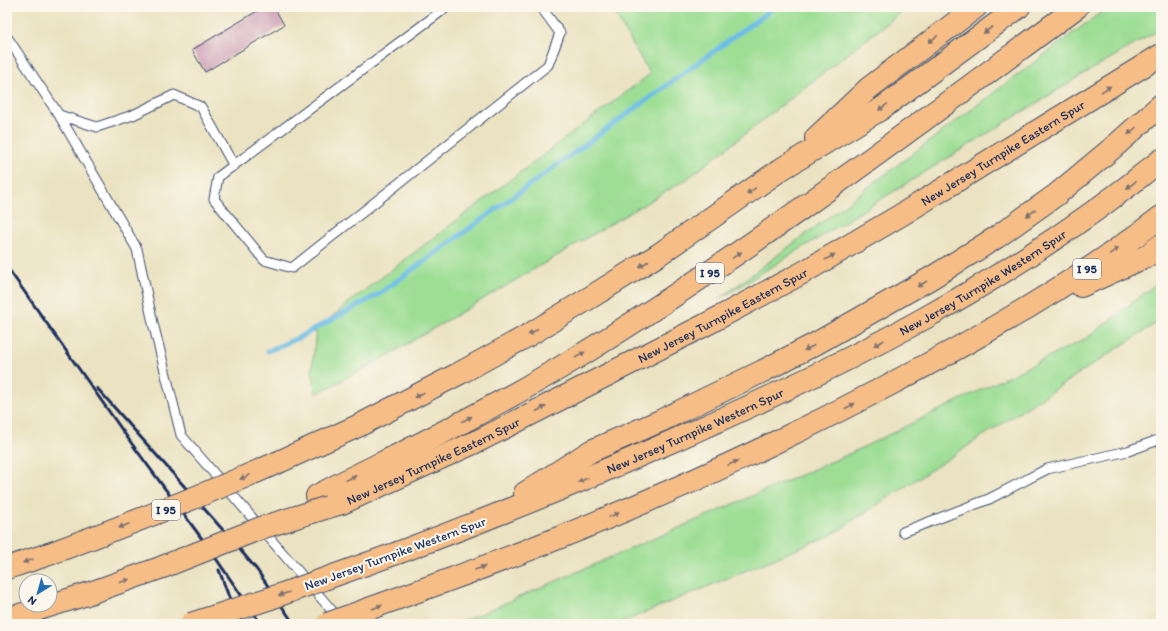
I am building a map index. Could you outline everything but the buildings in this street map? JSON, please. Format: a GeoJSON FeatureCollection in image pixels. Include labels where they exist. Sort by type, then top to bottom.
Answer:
{"type":"FeatureCollection","features":[{"type":"Feature","properties":{"kind":"highway","name":"I 95"},"geometry":{"type":"LineString","coordinates":[[783,168],[869,88],[976,7]]}},
{"type":"Feature","properties":{"kind":"highway","name":"I 95"},"geometry":{"type":"LineString","coordinates":[[7,568],[49,554],[225,486],[379,415],[527,336],[658,255],[783,168],[881,109],[1019,7]]}},
{"type":"Feature","properties":{"kind":"highway","name":"New Jersey Turnpike Eastern Spur"},"geometry":{"type":"LineString","coordinates":[[323,502],[336,485],[441,433],[542,378],[674,296],[738,254],[1076,7]]}},
{"type":"Feature","properties":{"kind":"highway","name":"New Jersey Turnpike Eastern Spur"},"geometry":{"type":"LineString","coordinates":[[7,619],[87,594],[167,565],[323,502],[349,500],[482,439],[738,308],[804,272],[869,234],[1161,55]]}},
{"type":"Feature","properties":{"kind":"highway"},"geometry":{"type":"LineString","coordinates":[[478,523],[591,451],[712,397],[797,354],[931,278],[997,236],[1056,195],[1161,105]]}},
{"type":"Feature","properties":{"kind":"highway","name":"New Jersey Turnpike Western Spur"},"geometry":{"type":"LineString","coordinates":[[191,624],[271,598],[478,523],[592,476],[750,407],[886,339],[958,299],[1013,266],[1080,222],[1161,160]]}},
{"type":"Feature","properties":{"kind":"highway","name":"I 95"},"geometry":{"type":"LineString","coordinates":[[327,624],[520,554],[625,511],[775,443],[918,371],[1011,318],[1086,270],[1161,217]]}},
{"type":"Feature","properties":{"kind":"highway"},"geometry":{"type":"LineString","coordinates":[[1011,318],[1147,256],[1161,245]]}},
{"type":"Feature","properties":{"kind":"lane"},"geometry":{"type":"LineString","coordinates":[[447,7],[218,177],[214,199],[264,260],[292,268],[548,65],[560,33],[541,7]]}},
{"type":"Feature","properties":{"kind":"lane"},"geometry":{"type":"LineString","coordinates":[[7,37],[59,115],[137,249],[153,323],[181,434],[344,624]]}},
{"type":"Feature","properties":{"kind":"lane"},"geometry":{"type":"LineString","coordinates":[[59,115],[97,127],[133,115],[174,95],[201,107],[234,166]]}},
{"type":"Feature","properties":{"kind":"lane"},"geometry":{"type":"LineString","coordinates":[[903,532],[989,498],[1047,469],[1128,451],[1161,439]]}},
{"type":"Feature","properties":{"kind":"green space"},"geometry":{"type":"Polygon","coordinates":[[[611,7],[908,7],[687,179],[375,363],[316,394],[312,370],[316,330],[357,296],[650,74],[611,7]]]}},
{"type":"Feature","properties":{"kind":"green space"},"geometry":{"type":"Polygon","coordinates":[[[1108,7],[1161,7],[1161,29],[1087,72],[718,300],[1108,7]]]}},
{"type":"Feature","properties":{"kind":"green space"},"geometry":{"type":"Polygon","coordinates":[[[1161,280],[1161,320],[831,535],[618,624],[457,624],[849,454],[1087,338],[1161,280]]]}},
{"type":"Feature","properties":{"kind":"waterway"},"geometry":{"type":"LineString","coordinates":[[268,351],[298,338],[379,294],[775,7]]}},
{"type":"Feature","properties":{"kind":"railway"},"geometry":{"type":"LineString","coordinates":[[7,267],[132,444],[208,547],[261,624]]}},
{"type":"Feature","properties":{"kind":"railway"},"geometry":{"type":"LineString","coordinates":[[97,388],[257,570],[294,624]]}},
{"type":"Feature","properties":{"kind":"railway"},"geometry":{"type":"LineString","coordinates":[[219,570],[239,624]]}}]}
